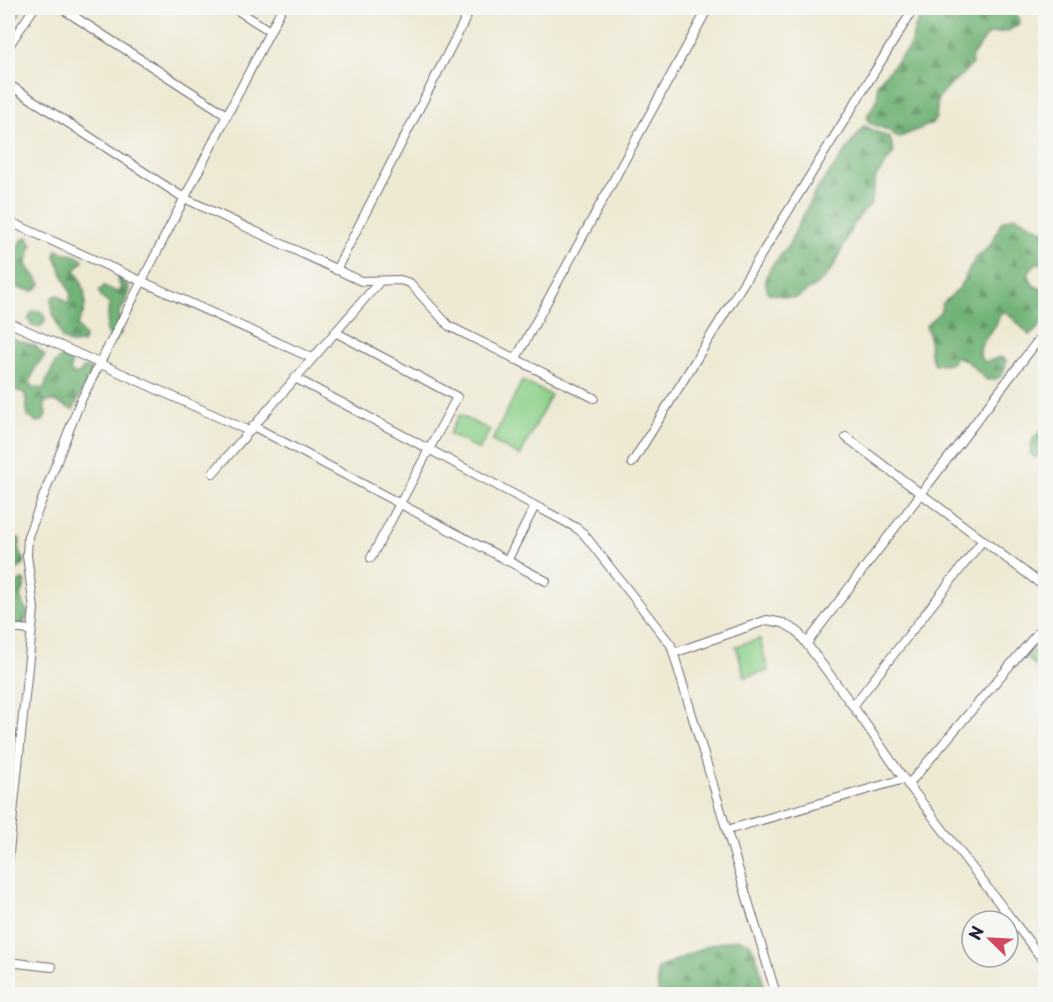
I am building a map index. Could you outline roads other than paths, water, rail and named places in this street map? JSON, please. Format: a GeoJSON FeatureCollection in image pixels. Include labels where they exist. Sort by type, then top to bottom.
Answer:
{"type":"FeatureCollection","features":[{"type":"Feature","properties":{"kind":"street"},"geometry":{"type":"LineString","coordinates":[[8,46],[34,8]]}},
{"type":"Feature","properties":{"kind":"street"},"geometry":{"type":"LineString","coordinates":[[61,8],[227,115]]}},
{"type":"Feature","properties":{"kind":"street"},"geometry":{"type":"LineString","coordinates":[[234,8],[270,31]]}},
{"type":"Feature","properties":{"kind":"street"},"geometry":{"type":"LineString","coordinates":[[8,862],[10,807],[32,630],[33,592],[27,546],[32,522],[66,444],[80,402],[282,8]]}},
{"type":"Feature","properties":{"kind":"street"},"geometry":{"type":"LineString","coordinates":[[336,270],[471,8]]}},
{"type":"Feature","properties":{"kind":"street"},"geometry":{"type":"LineString","coordinates":[[515,360],[708,8]]}},
{"type":"Feature","properties":{"kind":"street"},"geometry":{"type":"LineString","coordinates":[[632,463],[914,8]]}},
{"type":"Feature","properties":{"kind":"street"},"geometry":{"type":"LineString","coordinates":[[8,84],[184,198],[366,282],[400,280],[410,283],[449,326],[594,398]]}},
{"type":"Feature","properties":{"kind":"street"},"geometry":{"type":"LineString","coordinates":[[8,221],[312,358]]}},
{"type":"Feature","properties":{"kind":"street"},"geometry":{"type":"LineString","coordinates":[[213,472],[380,281]]}},
{"type":"Feature","properties":{"kind":"street"},"geometry":{"type":"LineString","coordinates":[[8,322],[251,429],[546,581]]}},
{"type":"Feature","properties":{"kind":"street"},"geometry":{"type":"LineString","coordinates":[[335,332],[458,397],[371,558]]}},
{"type":"Feature","properties":{"kind":"street"},"geometry":{"type":"LineString","coordinates":[[807,643],[1044,334]]}},
{"type":"Feature","properties":{"kind":"street"},"geometry":{"type":"LineString","coordinates":[[295,378],[583,533],[671,645],[776,994]]}},
{"type":"Feature","properties":{"kind":"street"},"geometry":{"type":"LineString","coordinates":[[846,437],[1046,588]]}},
{"type":"Feature","properties":{"kind":"street"},"geometry":{"type":"LineString","coordinates":[[507,561],[535,506]]}},
{"type":"Feature","properties":{"kind":"street"},"geometry":{"type":"LineString","coordinates":[[854,706],[983,540]]}},
{"type":"Feature","properties":{"kind":"street"},"geometry":{"type":"LineString","coordinates":[[674,653],[767,620],[789,626],[807,643],[906,782],[1046,964]]}},
{"type":"Feature","properties":{"kind":"street"},"geometry":{"type":"LineString","coordinates":[[727,830],[906,782],[1046,623]]}},
{"type":"Feature","properties":{"kind":"street"},"geometry":{"type":"LineString","coordinates":[[8,628],[32,630]]}},
{"type":"Feature","properties":{"kind":"street"},"geometry":{"type":"LineString","coordinates":[[8,962],[52,967]]}}]}
